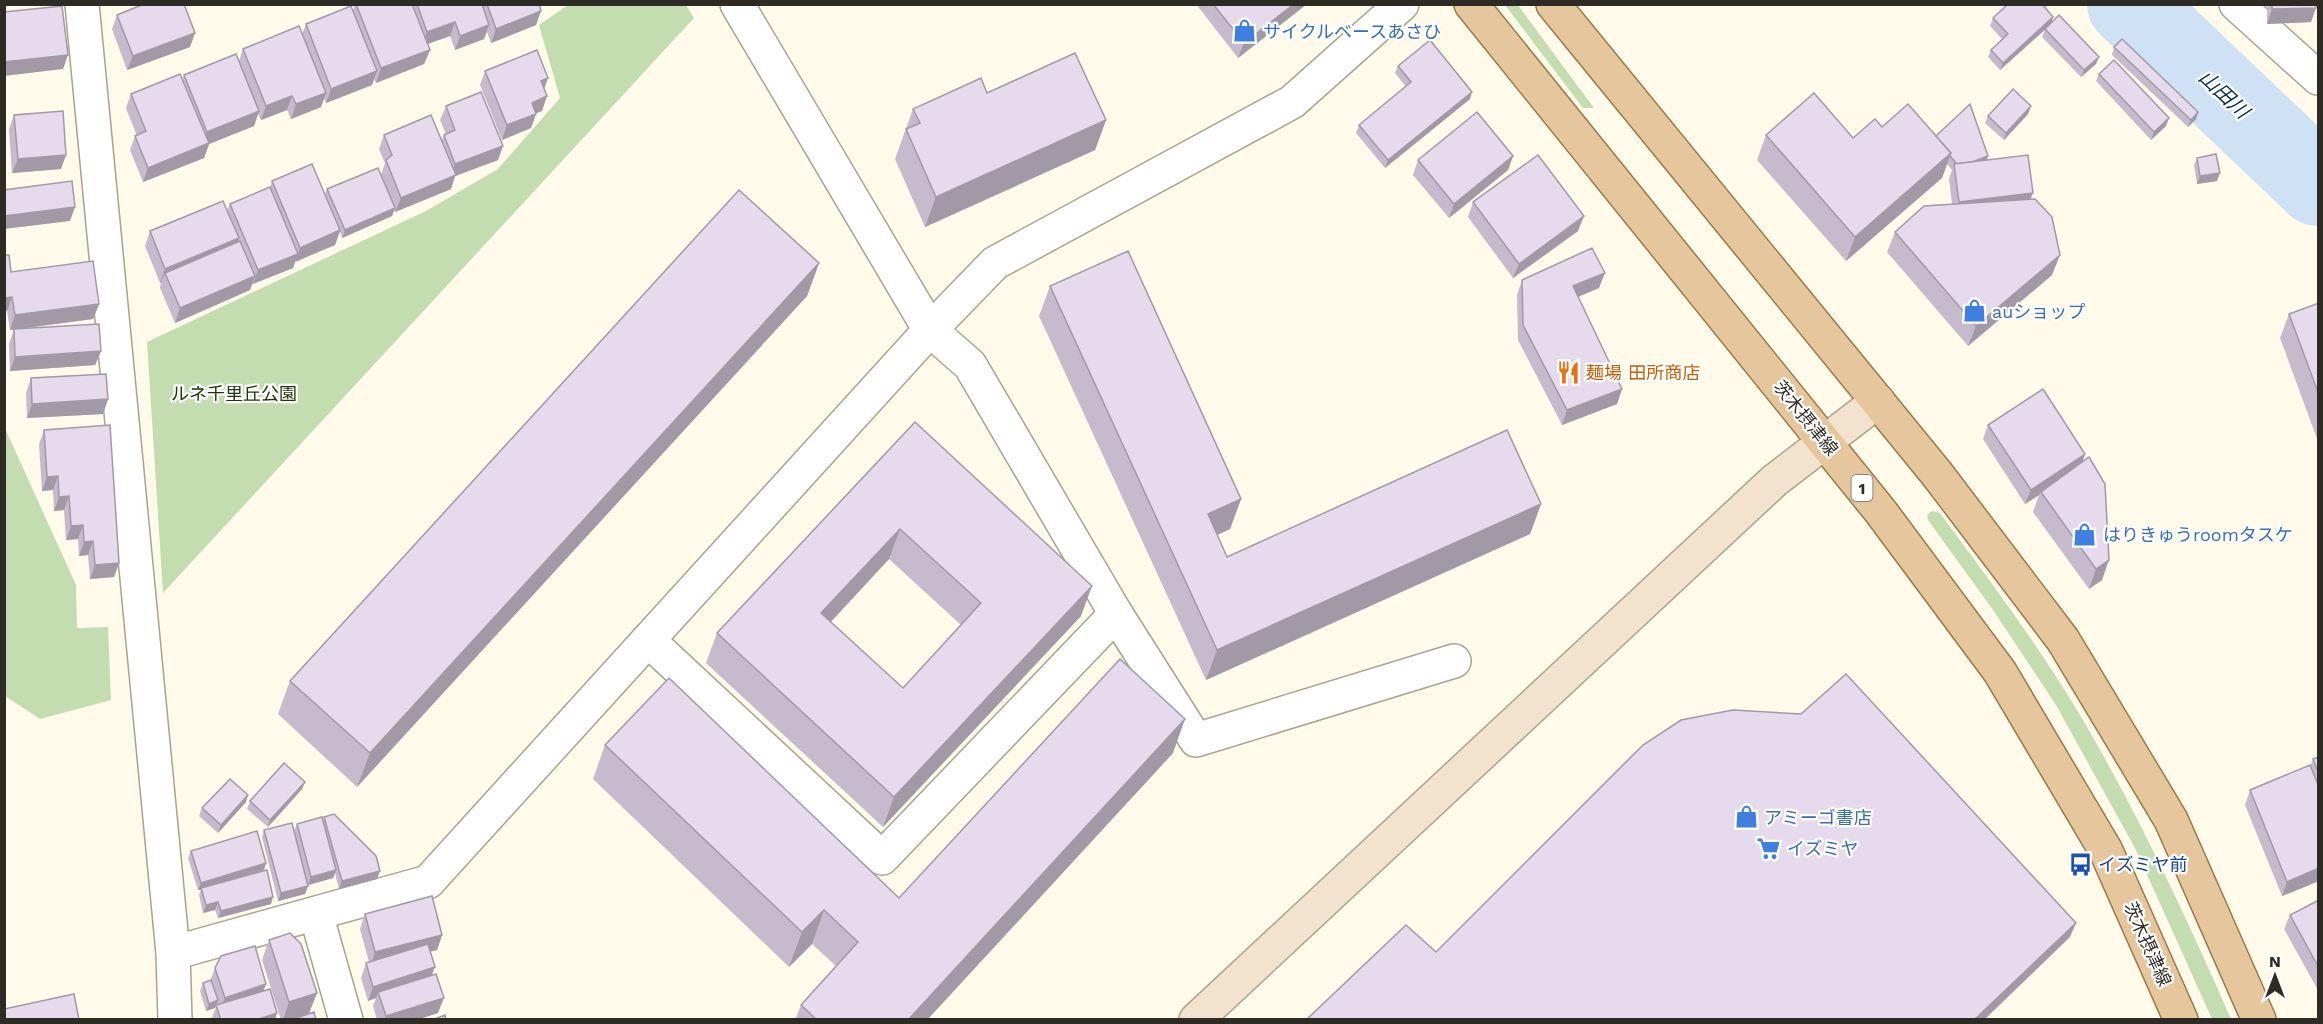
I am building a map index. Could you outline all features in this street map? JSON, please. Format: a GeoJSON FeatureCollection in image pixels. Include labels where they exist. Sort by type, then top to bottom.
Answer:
{"type":"FeatureCollection","features":[{"type":"Feature","properties":{"kind":"main road","name":"茨木摂津線"},"geometry":{"type":"LineString","coordinates":[[1471,4],[1881,512],[2000,672],[2106,851],[2181,1020]]}},
{"type":"Feature","properties":{"kind":"main road"},"geometry":{"type":"LineString","coordinates":[[1553,4],[1937,474],[2063,640],[2171,819],[2259,1020]]}},
{"type":"Feature","properties":{"kind":"street"},"geometry":{"type":"LineString","coordinates":[[82,4],[173,954],[176,1020]]}},
{"type":"Feature","properties":{"kind":"street"},"geometry":{"type":"LineString","coordinates":[[737,4],[930,330],[970,365],[1116,614],[1196,740],[1454,661]]}},
{"type":"Feature","properties":{"kind":"street"},"geometry":{"type":"LineString","coordinates":[[173,954],[428,882],[930,330],[995,263],[1292,102],[1402,4]]}},
{"type":"Feature","properties":{"kind":"street"},"geometry":{"type":"LineString","coordinates":[[2235,4],[2313,68]]}},
{"type":"Feature","properties":{"kind":"street"},"geometry":{"type":"LineString","coordinates":[[1196,1020],[1774,481],[1878,401]]}},
{"type":"Feature","properties":{"kind":"street"},"geometry":{"type":"LineString","coordinates":[[648,640],[882,858],[1116,614]]}},
{"type":"Feature","properties":{"kind":"street"},"geometry":{"type":"LineString","coordinates":[[316,914],[346,1020]]}},
{"type":"Feature","properties":{"kind":"green space","name":"ルネ千里丘公園"},"geometry":{"type":"Polygon","coordinates":[[[568,5],[686,5],[694,18],[163,593],[147,342],[426,211],[498,169],[560,98],[539,25],[568,5]]]}},
{"type":"Feature","properties":{"kind":"green space"},"geometry":{"type":"Polygon","coordinates":[[[1505,5],[1518,5],[1594,108],[1583,108],[1505,5]]]}},
{"type":"Feature","properties":{"kind":"green space"},"geometry":{"type":"Polygon","coordinates":[[[4,426],[76,585],[77,628],[108,627],[111,700],[40,719],[5,696],[4,426]]]}},
{"type":"Feature","properties":{"kind":"green space"},"geometry":{"type":"Polygon","coordinates":[[[1932,511],[1940,513],[1993,586],[2045,660],[2099,747],[2159,862],[2231,1019],[2212,1019],[2135,848],[2056,705],[1993,610],[1928,520],[1927,515],[1932,511]]]}},
{"type":"Feature","properties":{"kind":"building"},"geometry":{"type":"Polygon","coordinates":[[[144,4],[184,4],[195,33],[133,56],[117,15],[144,4]]]}},
{"type":"Feature","properties":{"kind":"building"},"geometry":{"type":"Polygon","coordinates":[[[356,4],[412,4],[430,50],[381,68],[356,4]]]}},
{"type":"Feature","properties":{"kind":"building"},"geometry":{"type":"Polygon","coordinates":[[[417,4],[482,4],[489,25],[460,36],[455,22],[427,32],[417,4]]]}},
{"type":"Feature","properties":{"kind":"building"},"geometry":{"type":"Polygon","coordinates":[[[487,4],[539,4],[541,11],[496,29],[487,4]]]}},
{"type":"Feature","properties":{"kind":"building"},"geometry":{"type":"Polygon","coordinates":[[[1213,4],[1294,4],[1244,43],[1213,4]]]}},
{"type":"Feature","properties":{"kind":"building"},"geometry":{"type":"Polygon","coordinates":[[[2008,4],[2042,4],[2053,17],[2003,63],[1991,50],[2008,34],[1993,18],[2008,4]]]}},
{"type":"Feature","properties":{"kind":"building"},"geometry":{"type":"Polygon","coordinates":[[[2272,4],[2316,4],[2316,8],[2272,9],[2272,4]]]}},
{"type":"Feature","properties":{"kind":"building"},"geometry":{"type":"Polygon","coordinates":[[[62,6],[68,55],[4,62],[4,12],[62,6]]]}},
{"type":"Feature","properties":{"kind":"building"},"geometry":{"type":"Polygon","coordinates":[[[351,6],[377,71],[331,89],[306,24],[351,6]]]}},
{"type":"Feature","properties":{"kind":"building"},"geometry":{"type":"Polygon","coordinates":[[[2059,15],[2099,57],[2084,70],[2045,29],[2059,15]]]}},
{"type":"Feature","properties":{"kind":"building"},"geometry":{"type":"Polygon","coordinates":[[[299,26],[326,93],[296,104],[292,96],[266,106],[243,49],[299,26]]]}},
{"type":"Feature","properties":{"kind":"building"},"geometry":{"type":"Polygon","coordinates":[[[2122,39],[2198,112],[2191,120],[2114,47],[2122,39]]]}},
{"type":"Feature","properties":{"kind":"building"},"geometry":{"type":"Polygon","coordinates":[[[1430,40],[1472,92],[1388,160],[1359,125],[1411,82],[1398,66],[1430,40]]]}},
{"type":"Feature","properties":{"kind":"building"},"geometry":{"type":"Polygon","coordinates":[[[537,50],[548,78],[541,81],[547,96],[532,103],[536,114],[507,125],[485,71],[537,50]]]}},
{"type":"Feature","properties":{"kind":"building"},"geometry":{"type":"Polygon","coordinates":[[[1075,53],[1106,120],[936,197],[906,129],[920,123],[913,109],[981,78],[987,93],[1075,53]]]}},
{"type":"Feature","properties":{"kind":"building"},"geometry":{"type":"Polygon","coordinates":[[[236,54],[259,111],[207,132],[184,75],[236,54]]]}},
{"type":"Feature","properties":{"kind":"building"},"geometry":{"type":"Polygon","coordinates":[[[2114,60],[2169,118],[2154,132],[2099,74],[2114,60]]]}},
{"type":"Feature","properties":{"kind":"building"},"geometry":{"type":"Polygon","coordinates":[[[180,74],[209,143],[148,168],[135,136],[146,131],[131,94],[180,74]]]}},
{"type":"Feature","properties":{"kind":"building"},"geometry":{"type":"Polygon","coordinates":[[[2013,89],[2031,106],[2006,133],[1988,116],[2013,89]]]}},
{"type":"Feature","properties":{"kind":"building"},"geometry":{"type":"Polygon","coordinates":[[[481,92],[503,146],[455,164],[444,135],[455,130],[446,106],[481,92]]]}},
{"type":"Feature","properties":{"kind":"building"},"geometry":{"type":"Polygon","coordinates":[[[1814,93],[1853,138],[1875,119],[1882,127],[1908,104],[1951,153],[1855,237],[1766,135],[1814,93]]]}},
{"type":"Feature","properties":{"kind":"building"},"geometry":{"type":"Polygon","coordinates":[[[1970,104],[1988,156],[1972,162],[1957,164],[1950,156],[1951,153],[1936,136],[1970,104]]]}},
{"type":"Feature","properties":{"kind":"building"},"geometry":{"type":"Polygon","coordinates":[[[63,111],[66,155],[18,159],[14,115],[63,111]]]}},
{"type":"Feature","properties":{"kind":"building"},"geometry":{"type":"Polygon","coordinates":[[[1477,112],[1513,156],[1454,204],[1418,160],[1477,112]]]}},
{"type":"Feature","properties":{"kind":"building"},"geometry":{"type":"Polygon","coordinates":[[[431,115],[456,175],[401,198],[386,160],[392,155],[384,135],[431,115]]]}},
{"type":"Feature","properties":{"kind":"building"},"geometry":{"type":"Polygon","coordinates":[[[2216,154],[2220,173],[2200,176],[2197,158],[2216,154]]]}},
{"type":"Feature","properties":{"kind":"building"},"geometry":{"type":"Polygon","coordinates":[[[1538,155],[1584,216],[1519,264],[1473,202],[1538,155]]]}},
{"type":"Feature","properties":{"kind":"building"},"geometry":{"type":"Polygon","coordinates":[[[2028,155],[2033,193],[1959,202],[1954,164],[2028,155]]]}},
{"type":"Feature","properties":{"kind":"building"},"geometry":{"type":"Polygon","coordinates":[[[312,164],[340,230],[300,248],[272,181],[312,164]]]}},
{"type":"Feature","properties":{"kind":"building"},"geometry":{"type":"Polygon","coordinates":[[[378,168],[395,208],[345,230],[327,189],[378,168]]]}},
{"type":"Feature","properties":{"kind":"building"},"geometry":{"type":"Polygon","coordinates":[[[72,181],[75,207],[4,216],[4,190],[72,181]]]}},
{"type":"Feature","properties":{"kind":"building"},"geometry":{"type":"Polygon","coordinates":[[[270,187],[298,254],[258,270],[230,204],[270,187]]]}},
{"type":"Feature","properties":{"kind":"building"},"geometry":{"type":"Polygon","coordinates":[[[739,190],[819,263],[370,753],[290,681],[739,190]]]}},
{"type":"Feature","properties":{"kind":"building","name":"auショップ"},"geometry":{"type":"Polygon","coordinates":[[[2035,199],[2052,217],[2060,255],[1976,326],[1895,232],[1924,206],[2035,199]]]}},
{"type":"Feature","properties":{"kind":"building"},"geometry":{"type":"Polygon","coordinates":[[[223,201],[239,238],[165,269],[150,231],[223,201]]]}},
{"type":"Feature","properties":{"kind":"building"},"geometry":{"type":"Polygon","coordinates":[[[240,241],[255,276],[180,308],[165,273],[240,241]]]}},
{"type":"Feature","properties":{"kind":"building","name":"麺場 田所商店"},"geometry":{"type":"Polygon","coordinates":[[[1592,248],[1605,273],[1573,286],[1622,389],[1567,410],[1523,325],[1522,280],[1592,248]]]}},
{"type":"Feature","properties":{"kind":"building"},"geometry":{"type":"Polygon","coordinates":[[[1128,251],[1241,499],[1208,514],[1227,557],[1507,430],[1541,504],[1217,650],[1050,286],[1128,251]]]}},
{"type":"Feature","properties":{"kind":"building"},"geometry":{"type":"Polygon","coordinates":[[[4,255],[9,255],[11,272],[93,261],[99,304],[15,315],[12,297],[4,298],[4,255]]]}},
{"type":"Feature","properties":{"kind":"building"},"geometry":{"type":"Polygon","coordinates":[[[2319,303],[2319,395],[2289,314],[2319,303]]]}},
{"type":"Feature","properties":{"kind":"building"},"geometry":{"type":"Polygon","coordinates":[[[99,324],[101,351],[15,357],[14,329],[99,324]]]}},
{"type":"Feature","properties":{"kind":"building"},"geometry":{"type":"Polygon","coordinates":[[[106,374],[108,399],[32,404],[31,378],[106,374]]]}},
{"type":"Feature","properties":{"kind":"building"},"geometry":{"type":"Polygon","coordinates":[[[2043,389],[2085,454],[2031,490],[1988,425],[2043,389]]]}},
{"type":"Feature","properties":{"kind":"building"},"geometry":{"type":"Polygon","coordinates":[[[915,422],[1092,586],[894,797],[717,633],[915,422]],[[900,529],[821,613],[903,688],[981,603],[900,529]]]}},
{"type":"Feature","properties":{"kind":"building"},"geometry":{"type":"Polygon","coordinates":[[[110,425],[119,563],[95,565],[93,541],[84,542],[83,525],[71,526],[69,496],[59,497],[58,476],[47,477],[44,430],[110,425]]]}},
{"type":"Feature","properties":{"kind":"building"},"geometry":{"type":"Polygon","coordinates":[[[2089,457],[2105,484],[2109,560],[2096,569],[2041,492],[2089,457]]]}},
{"type":"Feature","properties":{"kind":"building"},"geometry":{"type":"Polygon","coordinates":[[[1120,659],[1185,719],[908,1020],[817,1020],[801,1005],[858,942],[824,910],[802,932],[605,745],[669,678],[899,898],[1120,659]]]}},
{"type":"Feature","properties":{"kind":"building","name":"イズミヤ"},"geometry":{"type":"Polygon","coordinates":[[[1846,674],[2076,923],[1974,1020],[1306,1020],[1406,925],[1436,952],[1643,745],[1681,720],[1733,710],[1801,714],[1846,674]]]}},
{"type":"Feature","properties":{"kind":"building"},"geometry":{"type":"Polygon","coordinates":[[[2319,757],[2319,774],[2313,759],[2319,757]]]}},
{"type":"Feature","properties":{"kind":"building"},"geometry":{"type":"Polygon","coordinates":[[[284,763],[305,782],[270,820],[250,801],[284,763]]]}},
{"type":"Feature","properties":{"kind":"building"},"geometry":{"type":"Polygon","coordinates":[[[2310,765],[2319,787],[2319,868],[2287,882],[2250,790],[2310,765]]]}},
{"type":"Feature","properties":{"kind":"building"},"geometry":{"type":"Polygon","coordinates":[[[230,779],[248,795],[221,825],[202,808],[230,779]]]}},
{"type":"Feature","properties":{"kind":"building"},"geometry":{"type":"Polygon","coordinates":[[[334,814],[376,856],[380,871],[342,881],[324,817],[334,814]]]}},
{"type":"Feature","properties":{"kind":"building"},"geometry":{"type":"Polygon","coordinates":[[[322,817],[336,870],[311,877],[297,824],[322,817]]]}},
{"type":"Feature","properties":{"kind":"building"},"geometry":{"type":"Polygon","coordinates":[[[292,823],[308,886],[281,893],[264,830],[292,823]]]}},
{"type":"Feature","properties":{"kind":"building"},"geometry":{"type":"Polygon","coordinates":[[[257,831],[266,863],[201,883],[191,851],[257,831]]]}},
{"type":"Feature","properties":{"kind":"building"},"geometry":{"type":"Polygon","coordinates":[[[267,870],[273,897],[221,911],[218,902],[206,905],[201,888],[267,870]]]}},
{"type":"Feature","properties":{"kind":"building"},"geometry":{"type":"Polygon","coordinates":[[[432,896],[442,935],[375,952],[365,914],[432,896]]]}},
{"type":"Feature","properties":{"kind":"building"},"geometry":{"type":"Polygon","coordinates":[[[2319,900],[2319,968],[2290,915],[2319,900]]]}},
{"type":"Feature","properties":{"kind":"building"},"geometry":{"type":"Polygon","coordinates":[[[290,933],[301,944],[317,993],[289,1002],[269,940],[290,933]]]}},
{"type":"Feature","properties":{"kind":"building"},"geometry":{"type":"Polygon","coordinates":[[[428,944],[435,967],[373,987],[366,963],[428,944]]]}},
{"type":"Feature","properties":{"kind":"building"},"geometry":{"type":"Polygon","coordinates":[[[255,946],[266,984],[225,998],[215,968],[221,956],[255,946]]]}},
{"type":"Feature","properties":{"kind":"building"},"geometry":{"type":"Polygon","coordinates":[[[436,974],[444,998],[386,1016],[378,992],[436,974]]]}},
{"type":"Feature","properties":{"kind":"building"},"geometry":{"type":"Polygon","coordinates":[[[211,980],[218,1000],[209,1004],[203,983],[211,980]]]}},
{"type":"Feature","properties":{"kind":"building"},"geometry":{"type":"Polygon","coordinates":[[[270,989],[277,1013],[256,1020],[221,1020],[216,1005],[270,989]]]}},
{"type":"Feature","properties":{"kind":"building"},"geometry":{"type":"Polygon","coordinates":[[[74,994],[79,1020],[4,1020],[4,1009],[74,994]]]}},
{"type":"Feature","properties":{"kind":"building"},"geometry":{"type":"Polygon","coordinates":[[[314,1012],[316,1020],[291,1020],[314,1012]]]}},
{"type":"Feature","properties":{"kind":"building"},"geometry":{"type":"Polygon","coordinates":[[[445,1015],[446,1020],[432,1020],[445,1015]]]}},
{"type":"Feature","properties":{"kind":"waterway","name":"山田川"},"geometry":{"type":"LineString","coordinates":[[2129,4],[2318,184]]}},
{"type":"Feature","properties":{"kind":"place","name":"サイクルベースあさひ"},"geometry":{"type":"Point","coordinates":[1245,31]}},
{"type":"Feature","properties":{"kind":"place","name":"auショップ"},"geometry":{"type":"Point","coordinates":[1974,311]}},
{"type":"Feature","properties":{"kind":"place","name":"麺場 田所商店"},"geometry":{"type":"Point","coordinates":[1568,372]}},
{"type":"Feature","properties":{"kind":"place","name":"はりきゅうroomタスケ"},"geometry":{"type":"Point","coordinates":[2085,534]}},
{"type":"Feature","properties":{"kind":"place","name":"アミーゴ書店"},"geometry":{"type":"Point","coordinates":[1746,817]}},
{"type":"Feature","properties":{"kind":"place","name":"イズミヤ"},"geometry":{"type":"Point","coordinates":[1769,848]}},
{"type":"Feature","properties":{"kind":"place","name":"イズミヤ前"},"geometry":{"type":"Point","coordinates":[2080,864]}}]}
